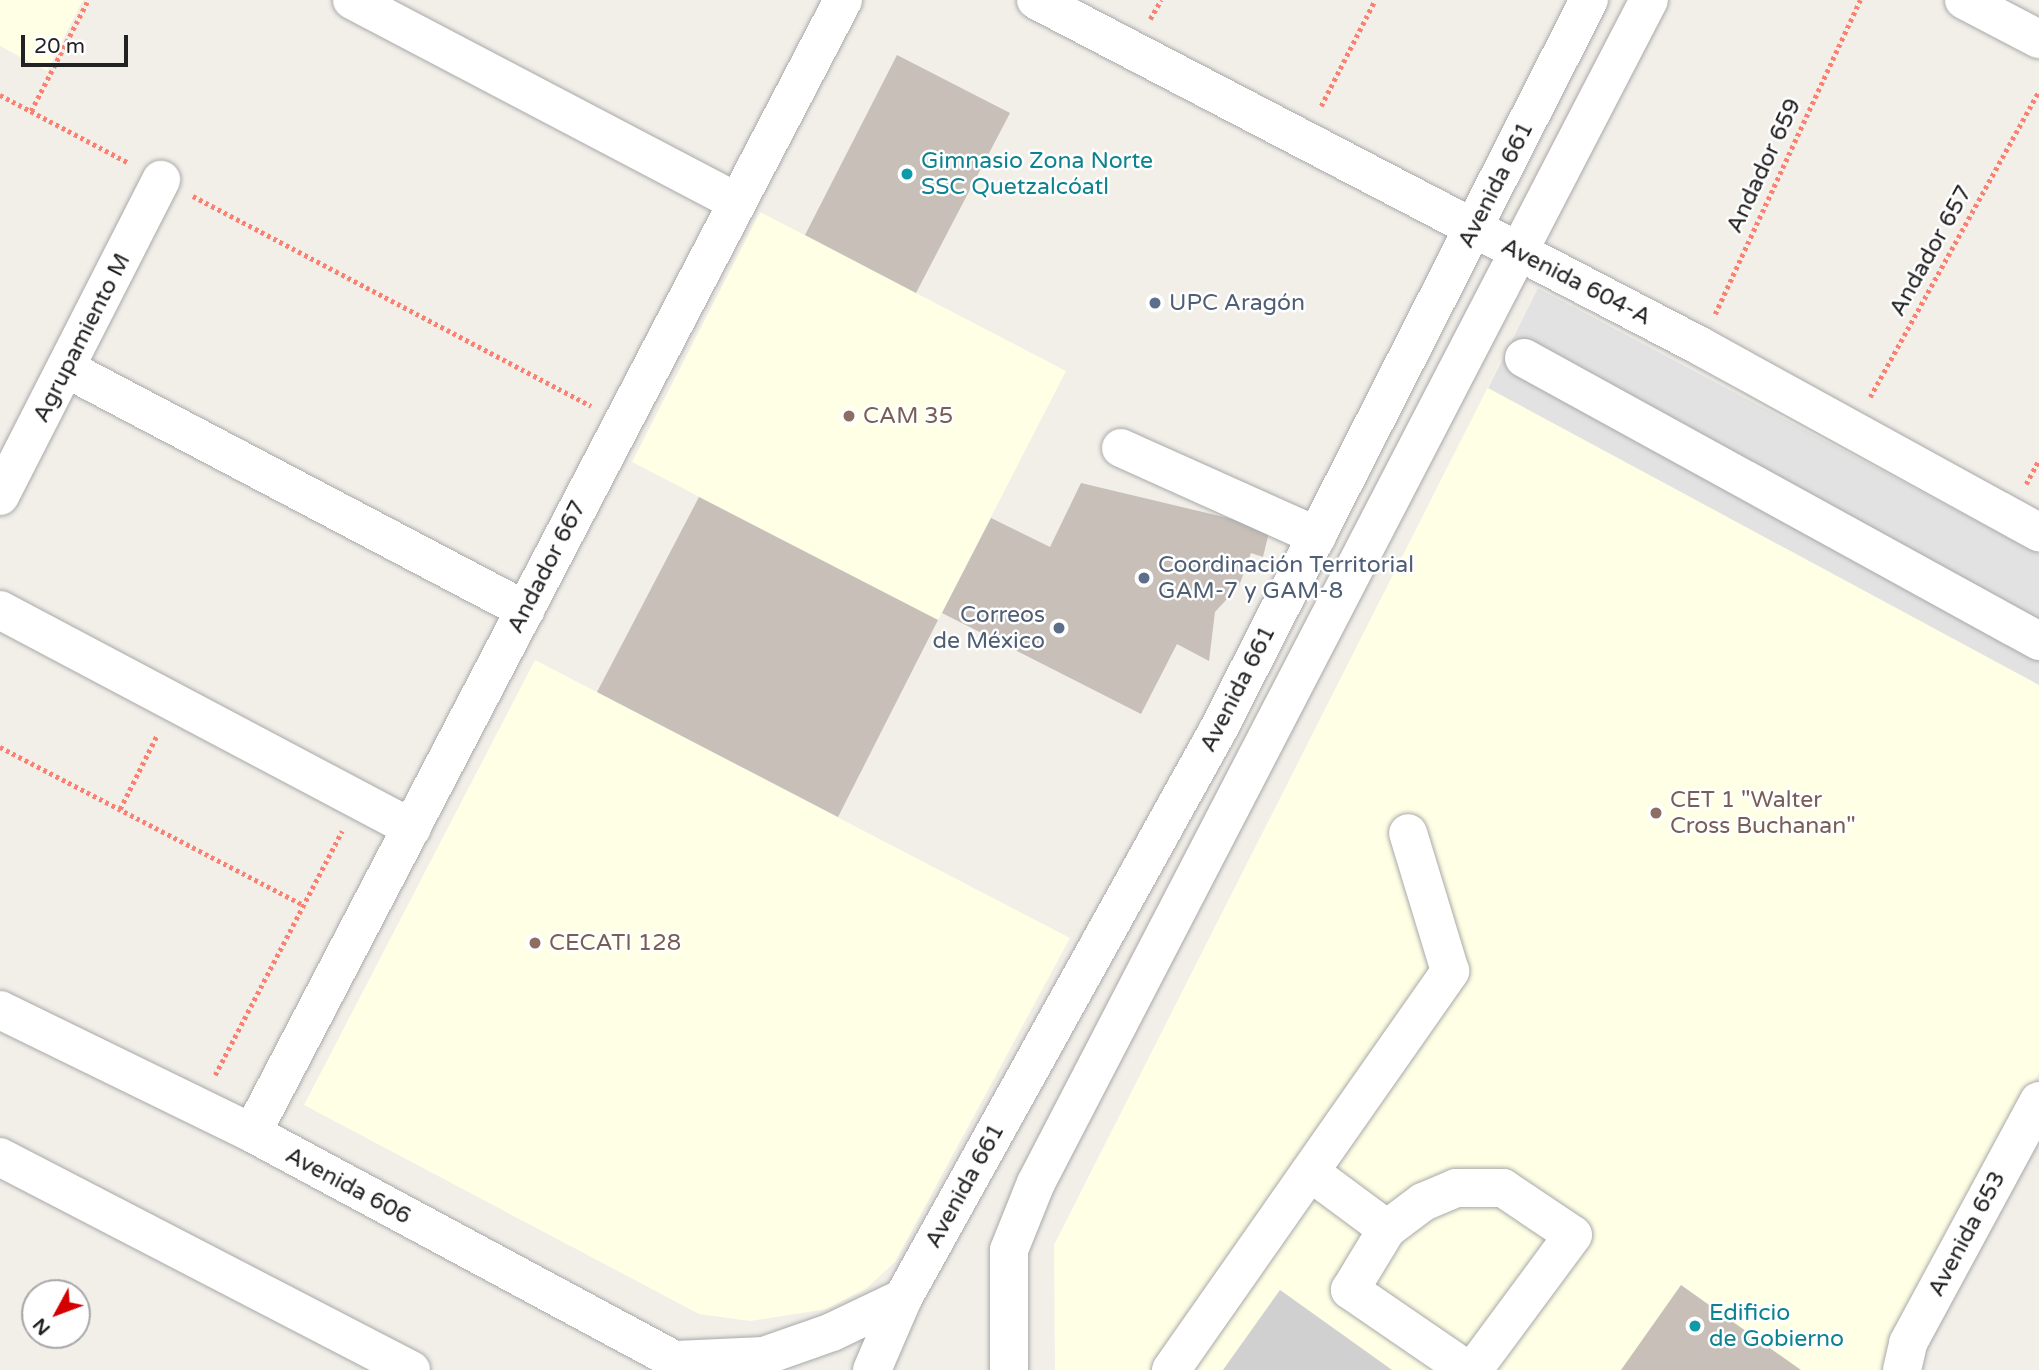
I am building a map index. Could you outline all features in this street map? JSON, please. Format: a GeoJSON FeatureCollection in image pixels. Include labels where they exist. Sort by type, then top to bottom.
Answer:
{"type":"FeatureCollection","features":[{"type":"Feature","properties":{"kind":"street"},"geometry":{"type":"LineString","coordinates":[[352,0],[735,201]]}},
{"type":"Feature","properties":{"kind":"street","name":"Andador 667"},"geometry":{"type":"LineString","coordinates":[[252,1133],[735,201],[843,0]]}},
{"type":"Feature","properties":{"kind":"street","name":"Avenida 604-A"},"geometry":{"type":"LineString","coordinates":[[1036,0],[1700,346],[2039,531]]}},
{"type":"Feature","properties":{"kind":"street","name":"Avenida 661"},"geometry":{"type":"LineString","coordinates":[[872,1370],[903,1298],[1218,730],[1589,0]]}},
{"type":"Feature","properties":{"kind":"street","name":"Avenida 661"},"geometry":{"type":"LineString","coordinates":[[1009,1370],[1009,1250],[1036,1183],[1443,391],[1519,252],[1650,0]]}},
{"type":"Feature","properties":{"kind":"street"},"geometry":{"type":"LineString","coordinates":[[1964,0],[2039,39]]}},
{"type":"Feature","properties":{"kind":"street","name":"Agrupamiento M"},"geometry":{"type":"LineString","coordinates":[[0,496],[161,180]]}},
{"type":"Feature","properties":{"kind":"street"},"geometry":{"type":"LineString","coordinates":[[1524,358],[2039,641]]}},
{"type":"Feature","properties":{"kind":"street"},"geometry":{"type":"LineString","coordinates":[[67,369],[525,610]]}},
{"type":"Feature","properties":{"kind":"street"},"geometry":{"type":"LineString","coordinates":[[1402,369],[1443,391]]}},
{"type":"Feature","properties":{"kind":"street"},"geometry":{"type":"LineString","coordinates":[[1121,448],[1317,536]]}},
{"type":"Feature","properties":{"kind":"street"},"geometry":{"type":"LineString","coordinates":[[0,610],[412,828]]}},
{"type":"Feature","properties":{"kind":"street"},"geometry":{"type":"LineString","coordinates":[[1171,1370],[1450,971],[1408,833]]}},
{"type":"Feature","properties":{"kind":"street","name":"Avenida 606"},"geometry":{"type":"LineString","coordinates":[[0,1010],[252,1133],[684,1365]]}},
{"type":"Feature","properties":{"kind":"street","name":"Avenida 653"},"geometry":{"type":"LineString","coordinates":[[1902,1370],[1908,1343],[2039,1101]]}},
{"type":"Feature","properties":{"kind":"street"},"geometry":{"type":"LineString","coordinates":[[0,1157],[411,1370]]}},
{"type":"Feature","properties":{"kind":"street"},"geometry":{"type":"LineString","coordinates":[[1310,1172],[1387,1229]]}},
{"type":"Feature","properties":{"kind":"street"},"geometry":{"type":"LineString","coordinates":[[1467,1370],[1350,1290],[1387,1229],[1423,1202],[1455,1188],[1503,1188],[1573,1235],[1474,1370]]}},
{"type":"Feature","properties":{"kind":"street"},"geometry":{"type":"LineString","coordinates":[[684,1365],[764,1356],[832,1332],[903,1298]]}},
{"type":"Feature","properties":{"kind":"path"},"geometry":{"type":"LineString","coordinates":[[31,111],[88,0]]}},
{"type":"Feature","properties":{"kind":"path"},"geometry":{"type":"LineString","coordinates":[[1303,141],[1374,0]]}},
{"type":"Feature","properties":{"kind":"path","name":"Andador 659"},"geometry":{"type":"LineString","coordinates":[[1700,346],[1860,0]]}},
{"type":"Feature","properties":{"kind":"path","name":"Andador 657"},"geometry":{"type":"LineString","coordinates":[[1853,428],[2039,91]]}},
{"type":"Feature","properties":{"kind":"path"},"geometry":{"type":"LineString","coordinates":[[0,95],[621,422]]}},
{"type":"Feature","properties":{"kind":"path"},"geometry":{"type":"LineString","coordinates":[[120,809],[174,702]]}},
{"type":"Feature","properties":{"kind":"path"},"geometry":{"type":"LineString","coordinates":[[0,747],[304,905]]}},
{"type":"Feature","properties":{"kind":"path"},"geometry":{"type":"LineString","coordinates":[[199,1107],[358,799]]}},
{"type":"Feature","properties":{"kind":"shaded area"},"geometry":{"type":"Polygon","coordinates":[[[0,0],[83,0],[47,71],[0,46],[0,0]]]}},
{"type":"Feature","properties":{"kind":"shaded area","name":"CAM 35"},"geometry":{"type":"Polygon","coordinates":[[[760,212],[1066,371],[938,620],[632,462],[760,212]]]}},
{"type":"Feature","properties":{"kind":"shaded area","name":"CET 1 \"Walter Cross Buchanan\""},"geometry":{"type":"Polygon","coordinates":[[[1538,288],[2039,554],[2039,1072],[1882,1370],[1392,1370],[1280,1290],[1223,1370],[1055,1370],[1054,1245],[1538,288]]]}},
{"type":"Feature","properties":{"kind":"shaded area"},"geometry":{"type":"Polygon","coordinates":[[[1538,288],[2039,554],[2039,685],[1488,388],[1538,288]]]}},
{"type":"Feature","properties":{"kind":"shaded area"},"geometry":{"type":"Polygon","coordinates":[[[535,660],[1070,938],[895,1262],[867,1288],[827,1309],[750,1321],[699,1314],[304,1105],[535,660]]]}},
{"type":"Feature","properties":{"kind":"shaded area"},"geometry":{"type":"Polygon","coordinates":[[[1280,1290],[1392,1370],[1223,1370],[1280,1290]]]}},
{"type":"Feature","properties":{"kind":"building","name":"Gimnasio Zona Norte SSC Quetzalcóatl"},"geometry":{"type":"Polygon","coordinates":[[[897,55],[1010,113],[916,293],[805,235],[897,55]]]}},
{"type":"Feature","properties":{"kind":"building"},"geometry":{"type":"Polygon","coordinates":[[[1081,483],[1270,528],[1263,557],[1251,553],[1239,586],[1215,612],[1209,661],[1177,644],[1141,714],[942,613],[991,518],[1050,547],[1081,483]]]}},
{"type":"Feature","properties":{"kind":"building"},"geometry":{"type":"Polygon","coordinates":[[[699,497],[938,620],[838,817],[597,692],[699,497]]]}},
{"type":"Feature","properties":{"kind":"building","name":"Edificio de Gobierno"},"geometry":{"type":"Polygon","coordinates":[[[1681,1285],[1801,1370],[1621,1370],[1681,1285]]]}},
{"type":"Feature","properties":{"kind":"place","name":"Gimnasio Zona Norte SSC Quetzalcóatl"},"geometry":{"type":"Point","coordinates":[907,174]}},
{"type":"Feature","properties":{"kind":"place","name":"UPC Aragón"},"geometry":{"type":"Point","coordinates":[1155,303]}},
{"type":"Feature","properties":{"kind":"place","name":"CAM 35"},"geometry":{"type":"Point","coordinates":[849,416]}},
{"type":"Feature","properties":{"kind":"place","name":"Coordinación Territorial GAM-7 y GAM-8"},"geometry":{"type":"Point","coordinates":[1144,578]}},
{"type":"Feature","properties":{"kind":"place","name":"Correos de México"},"geometry":{"type":"Point","coordinates":[1059,628]}},
{"type":"Feature","properties":{"kind":"place","name":"CET 1 \"Walter Cross Buchanan\""},"geometry":{"type":"Point","coordinates":[1656,813]}},
{"type":"Feature","properties":{"kind":"place","name":"CECATI 128"},"geometry":{"type":"Point","coordinates":[535,943]}},
{"type":"Feature","properties":{"kind":"place","name":"Edificio de Gobierno"},"geometry":{"type":"Point","coordinates":[1695,1326]}}]}
